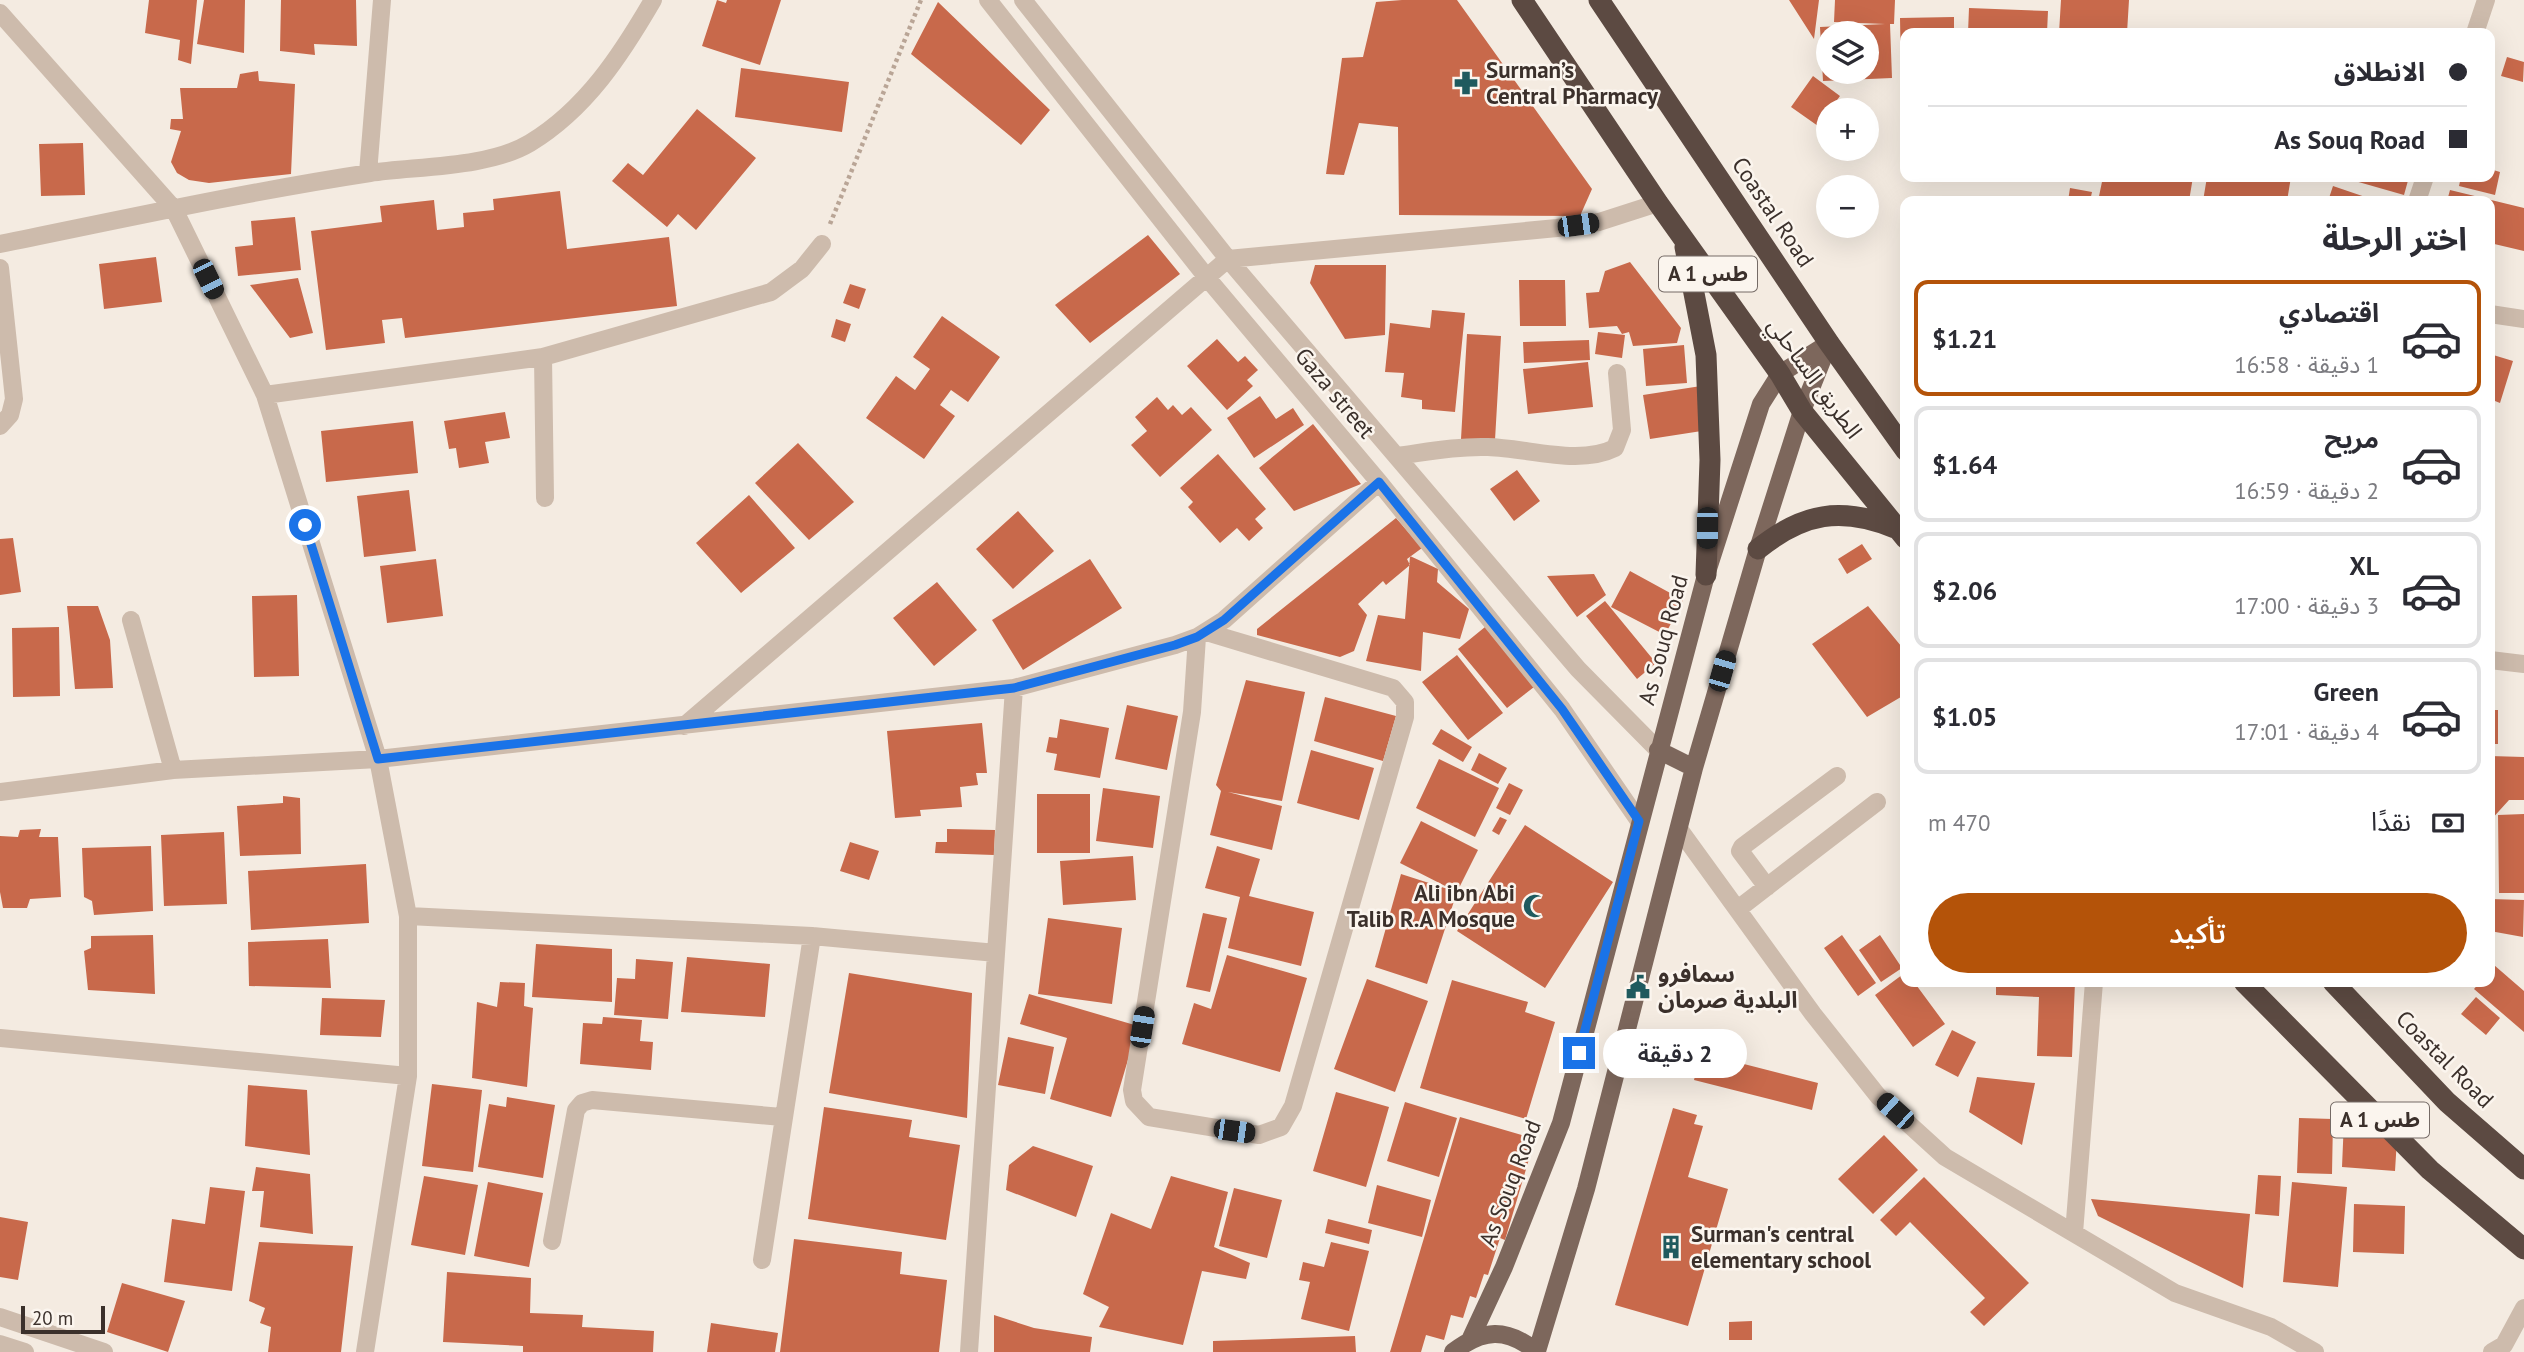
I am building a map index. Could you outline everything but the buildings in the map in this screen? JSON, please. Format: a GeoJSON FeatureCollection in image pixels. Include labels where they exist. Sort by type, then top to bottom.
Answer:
{"type":"FeatureCollection","features":[{"type":"Feature","properties":{"kind":"highway","name":"الطريق الساحلي"},"geometry":{"type":"LineString","coordinates":[[1522,0],[1684,242],[1780,374],[1802,411],[1900,532]]}},
{"type":"Feature","properties":{"kind":"highway","name":"Coastal Road"},"geometry":{"type":"LineString","coordinates":[[1603,1],[1829,344],[1900,442]]}},
{"type":"Feature","properties":{"kind":"highway"},"geometry":{"type":"LineString","coordinates":[[1684,242],[1706,355],[1710,460],[1706,575]]}},
{"type":"Feature","properties":{"kind":"highway"},"geometry":{"type":"LineString","coordinates":[[1758,549],[1782,530],[1810,518],[1840,514],[1871,518],[1900,533]]}},
{"type":"Feature","properties":{"kind":"highway","name":"A 1 طس"},"geometry":{"type":"LineString","coordinates":[[2249,987],[2430,1170],[2524,1249]]}},
{"type":"Feature","properties":{"kind":"highway","name":"Coastal Road"},"geometry":{"type":"LineString","coordinates":[[2338,987],[2447,1102],[2524,1169]]}},
{"type":"Feature","properties":{"kind":"main road","name":"As Souq Road"},"geometry":{"type":"LineString","coordinates":[[1471,1338],[1504,1267],[1561,1123],[1706,575],[1761,404],[1780,374],[1829,344]]}},
{"type":"Feature","properties":{"kind":"main road"},"geometry":{"type":"LineString","coordinates":[[1453,1352],[1471,1338],[1506,1334],[1537,1352],[1586,1189],[1694,768],[1758,549],[1802,411],[1829,344]]}},
{"type":"Feature","properties":{"kind":"main road"},"geometry":{"type":"LineString","coordinates":[[1658,750],[1694,768]]}},
{"type":"Feature","properties":{"kind":"street"},"geometry":{"type":"LineString","coordinates":[[368,173],[382,0]]}},
{"type":"Feature","properties":{"kind":"street"},"geometry":{"type":"LineString","coordinates":[[0,244],[174,208],[368,173],[494,157],[530,143],[581,102],[612,68],[653,0]]}},
{"type":"Feature","properties":{"kind":"street","name":"Gaza street"},"geometry":{"type":"LineString","coordinates":[[988,0],[1208,279],[1379,482],[1562,709],[1639,821]]}},
{"type":"Feature","properties":{"kind":"street","name":"Gaza street"},"geometry":{"type":"LineString","coordinates":[[1023,0],[1228,259],[1578,669],[1658,750]]}},
{"type":"Feature","properties":{"kind":"street"},"geometry":{"type":"LineString","coordinates":[[2477,28],[2486,0]]}},
{"type":"Feature","properties":{"kind":"street"},"geometry":{"type":"LineString","coordinates":[[0,13],[174,208],[264,396],[378,759],[408,916],[408,1076],[365,1352]]}},
{"type":"Feature","properties":{"kind":"street"},"geometry":{"type":"LineString","coordinates":[[683,727],[1208,279],[1228,259],[1557,228],[1599,222],[1658,203]]}},
{"type":"Feature","properties":{"kind":"street"},"geometry":{"type":"LineString","coordinates":[[264,396],[544,357],[771,292],[802,269],[822,244]]}},
{"type":"Feature","properties":{"kind":"street"},"geometry":{"type":"LineString","coordinates":[[0,268],[13,399],[10,415],[0,426]]}},
{"type":"Feature","properties":{"kind":"street"},"geometry":{"type":"LineString","coordinates":[[2495,315],[2524,319]]}},
{"type":"Feature","properties":{"kind":"street"},"geometry":{"type":"LineString","coordinates":[[544,357],[545,498]]}},
{"type":"Feature","properties":{"kind":"street"},"geometry":{"type":"LineString","coordinates":[[1396,456],[1462,447],[1488,447],[1598,457],[1615,448],[1622,430],[1617,373]]}},
{"type":"Feature","properties":{"kind":"street"},"geometry":{"type":"LineString","coordinates":[[0,792],[173,770],[378,759],[1014,688],[1202,634],[1224,620],[1379,482]]}},
{"type":"Feature","properties":{"kind":"street"},"geometry":{"type":"LineString","coordinates":[[131,620],[173,770]]}},
{"type":"Feature","properties":{"kind":"street"},"geometry":{"type":"LineString","coordinates":[[1202,634],[1393,688],[1405,702],[1405,716],[1293,1107],[1281,1127],[1259,1135],[1149,1117],[1140,1110],[1132,1090],[1202,634]]}},
{"type":"Feature","properties":{"kind":"street"},"geometry":{"type":"LineString","coordinates":[[2495,661],[2524,664]]}},
{"type":"Feature","properties":{"kind":"street"},"geometry":{"type":"LineString","coordinates":[[969,1352],[1014,688]]}},
{"type":"Feature","properties":{"kind":"street"},"geometry":{"type":"LineString","coordinates":[[1767,887],[1740,851],[1742,847],[1838,776]]}},
{"type":"Feature","properties":{"kind":"street"},"geometry":{"type":"LineString","coordinates":[[1738,909],[1877,802]]}},
{"type":"Feature","properties":{"kind":"street"},"geometry":{"type":"LineString","coordinates":[[1679,829],[1813,1014],[1878,1096],[1945,1157],[2175,1293],[2271,1327],[2315,1352]]}},
{"type":"Feature","properties":{"kind":"street"},"geometry":{"type":"LineString","coordinates":[[408,916],[812,936],[996,953]]}},
{"type":"Feature","properties":{"kind":"street"},"geometry":{"type":"LineString","coordinates":[[762,1260],[812,936]]}},
{"type":"Feature","properties":{"kind":"street"},"geometry":{"type":"LineString","coordinates":[[2074,1233],[2094,987]]}},
{"type":"Feature","properties":{"kind":"street"},"geometry":{"type":"LineString","coordinates":[[0,1038],[408,1076]]}},
{"type":"Feature","properties":{"kind":"street"},"geometry":{"type":"LineString","coordinates":[[552,1241],[576,1110],[582,1103],[592,1100],[782,1117]]}},
{"type":"Feature","properties":{"kind":"street"},"geometry":{"type":"LineString","coordinates":[[2492,1352],[2504,1345],[2524,1308]]}},
{"type":"Feature","properties":{"kind":"street"},"geometry":{"type":"LineString","coordinates":[[0,1317],[104,1352]]}},
{"type":"Feature","properties":{"kind":"street"},"geometry":{"type":"LineString","coordinates":[[0,1344],[25,1352]]}},
{"type":"Feature","properties":{"kind":"path"},"geometry":{"type":"LineString","coordinates":[[822,244],[921,0]]}},
{"type":"Feature","properties":{"kind":"place","name":"Surman’s Central Pharmacy"},"geometry":{"type":"Point","coordinates":[1466,83]}},
{"type":"Feature","properties":{"kind":"place","name":"Ali ibn Abi Talib R.A Mosque"},"geometry":{"type":"Point","coordinates":[1535,906]}},
{"type":"Feature","properties":{"kind":"place","name":"سمافرو البلدية صرمان"},"geometry":{"type":"Point","coordinates":[1638,987]}},
{"type":"Feature","properties":{"kind":"place","name":"Surman's central elementary school"},"geometry":{"type":"Point","coordinates":[1671,1247]}},
{"type":"Feature","properties":{"kind":"route"},"geometry":{"type":"LineString","coordinates":[[305,525],[378,759],[1014,688],[1175,645],[1197,637],[1224,620],[1379,482],[1562,709],[1639,821],[1579,1053]]}}]}
